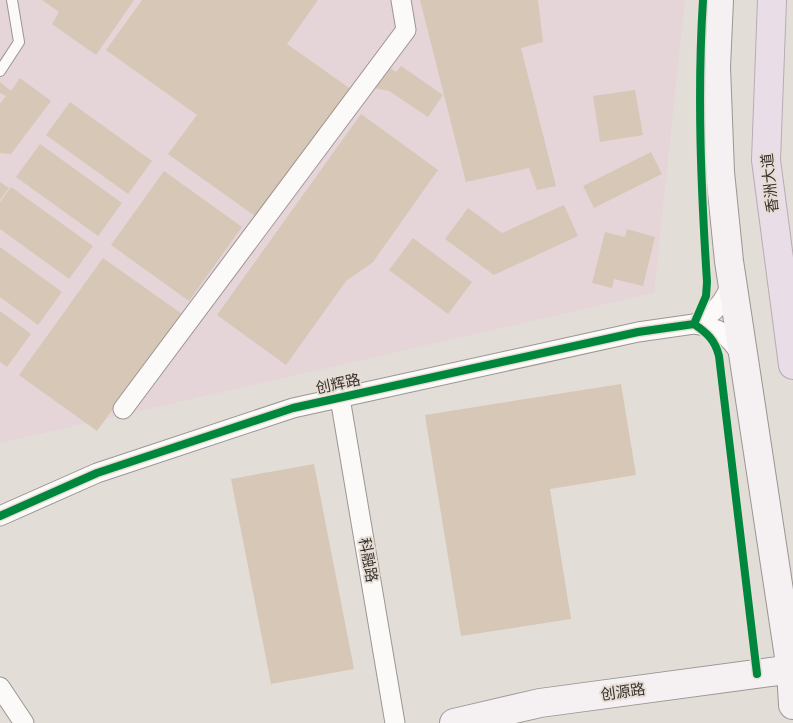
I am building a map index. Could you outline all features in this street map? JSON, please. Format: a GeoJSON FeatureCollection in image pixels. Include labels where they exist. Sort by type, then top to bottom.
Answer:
{"type":"FeatureCollection","features":[{"type":"Feature","properties":{"kind":"highway","name":"香洲大道"},"geometry":{"type":"LineString","coordinates":[[772,0],[766,160],[793,365]]}},
{"type":"Feature","properties":{"kind":"street"},"geometry":{"type":"LineString","coordinates":[[123,409],[406,30],[401,0]]}},
{"type":"Feature","properties":{"kind":"street"},"geometry":{"type":"LineString","coordinates":[[719,0],[716,67],[720,172],[743,358],[792,669],[793,705]]}},
{"type":"Feature","properties":{"kind":"street"},"geometry":{"type":"LineString","coordinates":[[694,324],[715,311],[728,293],[732,281]]}},
{"type":"Feature","properties":{"kind":"street"},"geometry":{"type":"LineString","coordinates":[[694,324],[721,330],[731,340],[743,358]]}},
{"type":"Feature","properties":{"kind":"street","name":"创辉路"},"geometry":{"type":"LineString","coordinates":[[0,516],[97,473],[293,408],[638,332],[694,324]]}},
{"type":"Feature","properties":{"kind":"street","name":"科融路"},"geometry":{"type":"LineString","coordinates":[[340,398],[395,723]]}},
{"type":"Feature","properties":{"kind":"street","name":"创源路"},"geometry":{"type":"LineString","coordinates":[[454,723],[540,703],[792,669]]}},
{"type":"Feature","properties":{"kind":"street"},"geometry":{"type":"LineString","coordinates":[[0,687],[24,723]]}},
{"type":"Feature","properties":{"kind":"lane"},"geometry":{"type":"LineString","coordinates":[[0,71],[19,42],[12,0]]}},
{"type":"Feature","properties":{"kind":"shaded area"},"geometry":{"type":"Polygon","coordinates":[[[0,0],[685,0],[654,293],[0,443],[0,0]]]}},
{"type":"Feature","properties":{"kind":"building"},"geometry":{"type":"Polygon","coordinates":[[[42,0],[134,0],[96,55],[52,24],[59,12],[42,0]]]}},
{"type":"Feature","properties":{"kind":"building"},"geometry":{"type":"Polygon","coordinates":[[[142,0],[318,0],[287,44],[352,90],[259,219],[168,154],[197,115],[106,50],[142,0]]]}},
{"type":"Feature","properties":{"kind":"building"},"geometry":{"type":"Polygon","coordinates":[[[420,0],[538,0],[543,42],[521,48],[556,186],[537,190],[529,168],[466,182],[420,0]]]}},
{"type":"Feature","properties":{"kind":"building"},"geometry":{"type":"Polygon","coordinates":[[[384,64],[396,72],[401,66],[443,95],[428,117],[389,91],[369,87],[384,64]]]}},
{"type":"Feature","properties":{"kind":"building"},"geometry":{"type":"Polygon","coordinates":[[[20,78],[51,101],[11,154],[0,153],[0,104],[6,96],[0,93],[0,82],[11,91],[20,78]]]}},
{"type":"Feature","properties":{"kind":"building"},"geometry":{"type":"Polygon","coordinates":[[[635,90],[643,135],[600,142],[593,96],[635,90]]]}},
{"type":"Feature","properties":{"kind":"building"},"geometry":{"type":"Polygon","coordinates":[[[70,102],[152,161],[128,194],[46,135],[70,102]]]}},
{"type":"Feature","properties":{"kind":"building"},"geometry":{"type":"Polygon","coordinates":[[[361,114],[438,170],[373,262],[346,281],[286,365],[217,315],[361,114]]]}},
{"type":"Feature","properties":{"kind":"building"},"geometry":{"type":"Polygon","coordinates":[[[40,144],[122,203],[98,236],[16,177],[40,144]]]}},
{"type":"Feature","properties":{"kind":"building"},"geometry":{"type":"Polygon","coordinates":[[[651,152],[662,174],[594,208],[583,186],[651,152]]]}},
{"type":"Feature","properties":{"kind":"building"},"geometry":{"type":"Polygon","coordinates":[[[164,171],[242,227],[189,301],[111,245],[164,171]]]}},
{"type":"Feature","properties":{"kind":"building"},"geometry":{"type":"Polygon","coordinates":[[[0,182],[9,188],[0,200],[0,182]]]}},
{"type":"Feature","properties":{"kind":"building"},"geometry":{"type":"Polygon","coordinates":[[[11,187],[93,246],[69,279],[0,229],[0,202],[11,187]]]}},
{"type":"Feature","properties":{"kind":"building"},"geometry":{"type":"Polygon","coordinates":[[[564,205],[578,236],[494,275],[445,239],[468,208],[502,233],[564,205]]]}},
{"type":"Feature","properties":{"kind":"building"},"geometry":{"type":"Polygon","coordinates":[[[627,229],[655,237],[643,286],[614,279],[612,288],[592,283],[605,232],[625,237],[627,229]]]}},
{"type":"Feature","properties":{"kind":"building"},"geometry":{"type":"Polygon","coordinates":[[[413,238],[472,282],[448,314],[389,270],[413,238]]]}},
{"type":"Feature","properties":{"kind":"building"},"geometry":{"type":"Polygon","coordinates":[[[0,247],[62,292],[38,325],[0,297],[0,247]]]}},
{"type":"Feature","properties":{"kind":"building"},"geometry":{"type":"Polygon","coordinates":[[[103,258],[182,314],[97,431],[19,375],[103,258]]]}},
{"type":"Feature","properties":{"kind":"building"},"geometry":{"type":"Polygon","coordinates":[[[0,311],[31,334],[7,367],[0,362],[0,311]]]}},
{"type":"Feature","properties":{"kind":"building"},"geometry":{"type":"Polygon","coordinates":[[[621,384],[636,475],[550,489],[571,619],[461,636],[425,415],[621,384]]]}},
{"type":"Feature","properties":{"kind":"building"},"geometry":{"type":"Polygon","coordinates":[[[314,464],[354,669],[271,684],[231,479],[314,464]]]}},
{"type":"Feature","properties":{"kind":"cycle path"},"geometry":{"type":"LineString","coordinates":[[703,0],[700,70],[701,141],[707,282],[706,296],[694,324],[710,337],[719,356],[757,674]]}},
{"type":"Feature","properties":{"kind":"cycle path"},"geometry":{"type":"LineString","coordinates":[[0,516],[97,473],[293,408],[638,332],[694,324]]}}]}
